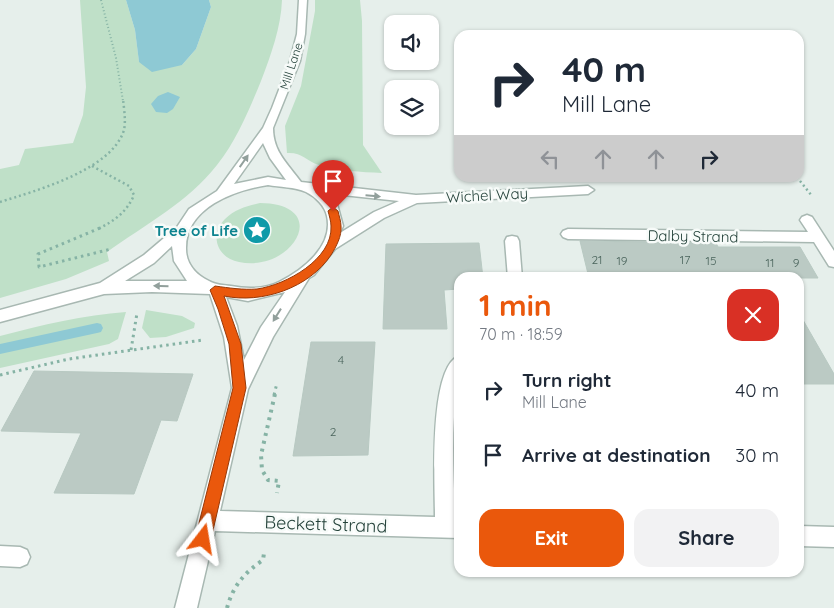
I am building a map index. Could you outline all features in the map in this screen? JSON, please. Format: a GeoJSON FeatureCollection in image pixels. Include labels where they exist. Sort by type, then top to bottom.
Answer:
{"type":"FeatureCollection","features":[{"type":"Feature","properties":{"kind":"street","name":"Mill Lane"},"geometry":{"type":"LineString","coordinates":[[221,193],[268,128],[294,61],[301,34],[302,0]]}},
{"type":"Feature","properties":{"kind":"street"},"geometry":{"type":"LineString","coordinates":[[268,128],[267,136],[273,155],[301,185],[323,197],[333,211],[336,227],[332,245]]}},
{"type":"Feature","properties":{"kind":"street","name":"Mill Lane"},"geometry":{"type":"LineString","coordinates":[[301,185],[258,182],[239,186],[221,193],[199,209],[184,228],[178,244],[182,266],[193,279],[213,289],[233,294],[258,293],[283,287],[304,275],[322,261],[332,245]]}},
{"type":"Feature","properties":{"kind":"street","name":"Wichel Way"},"geometry":{"type":"LineString","coordinates":[[301,185],[416,199],[588,190]]}},
{"type":"Feature","properties":{"kind":"street","name":"Wichel Way"},"geometry":{"type":"LineString","coordinates":[[332,245],[379,215],[416,199]]}},
{"type":"Feature","properties":{"kind":"street"},"geometry":{"type":"LineString","coordinates":[[807,220],[834,262]]}},
{"type":"Feature","properties":{"kind":"street"},"geometry":{"type":"LineString","coordinates":[[104,288],[149,259],[184,228]]}},
{"type":"Feature","properties":{"kind":"street","name":"Dalby Strand"},"geometry":{"type":"LineString","coordinates":[[568,234],[818,237]]}},
{"type":"Feature","properties":{"kind":"street"},"geometry":{"type":"LineString","coordinates":[[512,241],[515,272]]}},
{"type":"Feature","properties":{"kind":"street","name":"Mill Lane"},"geometry":{"type":"LineString","coordinates":[[186,608],[240,388],[267,332],[304,275]]}},
{"type":"Feature","properties":{"kind":"street"},"geometry":{"type":"LineString","coordinates":[[0,316],[104,288],[152,286],[213,289]]}},
{"type":"Feature","properties":{"kind":"street","name":"Mill Lane"},"geometry":{"type":"LineString","coordinates":[[213,289],[230,325],[235,344],[240,388]]}},
{"type":"Feature","properties":{"kind":"street","name":"Beckett Strand"},"geometry":{"type":"LineString","coordinates":[[207,521],[452,527],[446,402],[451,374],[454,370]]}},
{"type":"Feature","properties":{"kind":"street"},"geometry":{"type":"LineString","coordinates":[[804,536],[834,537]]}},
{"type":"Feature","properties":{"kind":"path"},"geometry":{"type":"LineString","coordinates":[[0,202],[18,197],[92,166],[115,148],[124,131],[124,93],[101,0]]}},
{"type":"Feature","properties":{"kind":"path"},"geometry":{"type":"LineString","coordinates":[[92,166],[110,174],[129,186],[134,195],[133,203],[122,214],[76,239],[38,254],[40,267],[114,249]]}},
{"type":"Feature","properties":{"kind":"path"},"geometry":{"type":"LineString","coordinates":[[0,376],[69,359],[205,340],[230,325]]}},
{"type":"Feature","properties":{"kind":"path"},"geometry":{"type":"LineString","coordinates":[[227,608],[231,591],[246,571],[262,560],[279,481],[268,480],[262,470],[261,456],[278,376]]}},
{"type":"Feature","properties":{"kind":"green space"},"geometry":{"type":"Polygon","coordinates":[[[80,0],[126,0],[135,30],[139,62],[182,65],[196,49],[211,7],[209,0],[282,0],[275,41],[252,103],[231,145],[206,178],[179,202],[107,252],[109,261],[66,279],[0,298],[0,169],[19,165],[25,149],[73,143],[83,115],[86,87],[80,0]]]}},
{"type":"Feature","properties":{"kind":"green space"},"geometry":{"type":"Polygon","coordinates":[[[315,0],[360,0],[362,21],[363,145],[382,173],[327,167],[300,155],[287,153],[285,126],[301,86],[315,11],[315,0]]]}},
{"type":"Feature","properties":{"kind":"green space"},"geometry":{"type":"Polygon","coordinates":[[[260,203],[282,206],[295,214],[300,225],[297,237],[289,248],[275,258],[258,263],[231,260],[225,256],[218,245],[217,232],[220,225],[237,210],[260,203]]]}},
{"type":"Feature","properties":{"kind":"green space"},"geometry":{"type":"Polygon","coordinates":[[[146,310],[182,316],[195,323],[194,328],[166,337],[150,338],[142,328],[146,310]]]}},
{"type":"Feature","properties":{"kind":"green space"},"geometry":{"type":"Polygon","coordinates":[[[126,312],[118,339],[109,344],[0,368],[0,336],[94,315],[126,312]]]}},
{"type":"Feature","properties":{"kind":"water"},"geometry":{"type":"Polygon","coordinates":[[[126,0],[209,0],[211,7],[196,49],[182,65],[152,72],[139,62],[135,30],[126,0]]]}},
{"type":"Feature","properties":{"kind":"water"},"geometry":{"type":"Polygon","coordinates":[[[168,92],[180,97],[173,109],[167,113],[156,112],[151,104],[158,96],[168,92]]]}},
{"type":"Feature","properties":{"kind":"building"},"geometry":{"type":"Polygon","coordinates":[[[580,241],[716,243],[718,247],[800,247],[818,278],[804,278],[804,272],[588,272],[580,241]]]}},
{"type":"Feature","properties":{"kind":"building"},"geometry":{"type":"Polygon","coordinates":[[[479,243],[482,272],[454,272],[454,289],[444,290],[447,329],[383,329],[386,244],[479,243]]]}},
{"type":"Feature","properties":{"kind":"building"},"geometry":{"type":"Polygon","coordinates":[[[804,322],[834,374],[834,384],[804,384],[804,322]]]}},
{"type":"Feature","properties":{"kind":"building"},"geometry":{"type":"Polygon","coordinates":[[[311,342],[375,342],[368,455],[293,456],[311,342]]]}},
{"type":"Feature","properties":{"kind":"building"},"geometry":{"type":"Polygon","coordinates":[[[34,371],[193,374],[177,421],[161,420],[134,494],[54,493],[81,433],[1,431],[34,371]]]}},
{"type":"Feature","properties":{"kind":"waterway"},"geometry":{"type":"LineString","coordinates":[[0,349],[97,328]]}},
{"type":"Feature","properties":{"kind":"place","name":"Tree of Life"},"geometry":{"type":"Point","coordinates":[257,230]}},
{"type":"Feature","properties":{"kind":"route"},"geometry":{"type":"LineString","coordinates":[[203,539],[240,388],[232,332],[215,290],[233,294],[258,293],[283,287],[304,275],[322,261],[332,245],[336,233],[333,211]]}}]}
